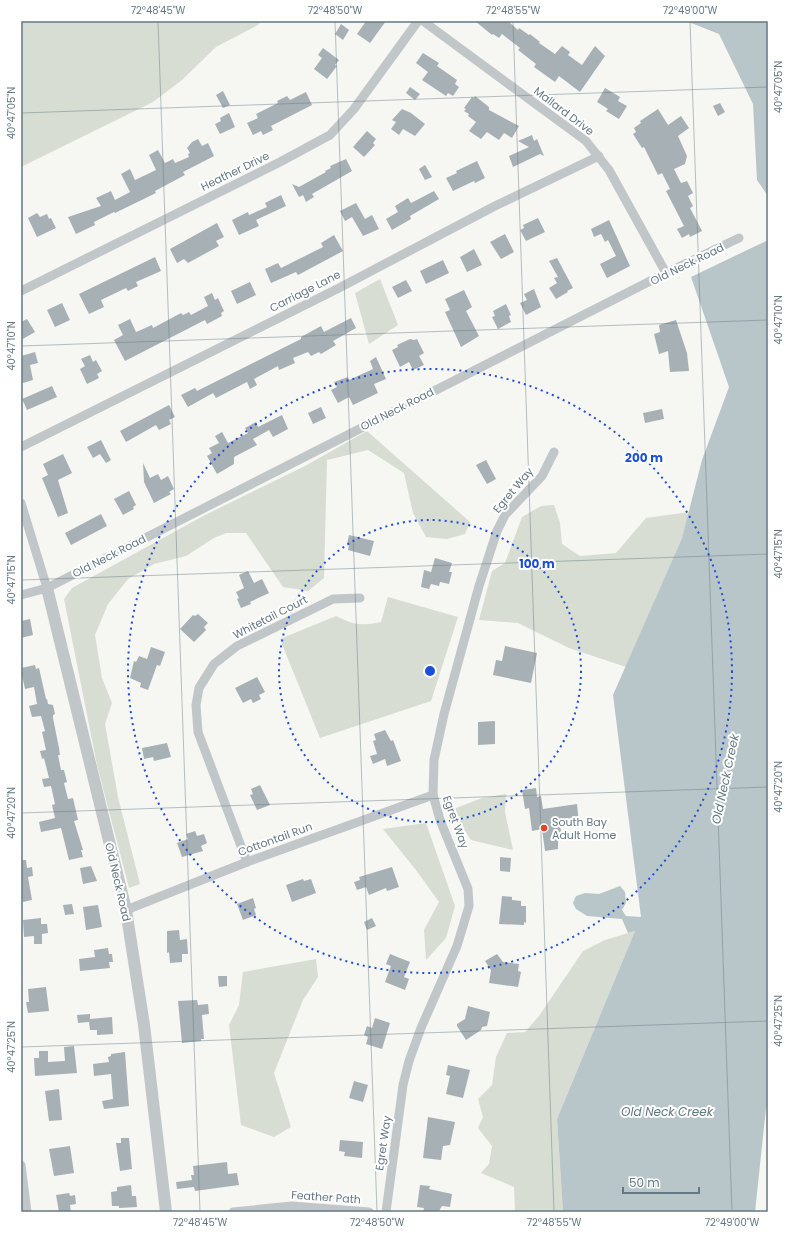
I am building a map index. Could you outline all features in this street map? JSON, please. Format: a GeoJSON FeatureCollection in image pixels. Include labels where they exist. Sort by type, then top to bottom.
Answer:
{"type":"FeatureCollection","features":[{"type":"Feature","properties":{"kind":"street","name":"Heather Drive"},"geometry":{"type":"LineString","coordinates":[[21,291],[280,162],[330,135],[354,109],[418,21]]}},
{"type":"Feature","properties":{"kind":"street","name":"Mallard Drive"},"geometry":{"type":"LineString","coordinates":[[423,21],[586,141],[609,170],[666,273]]}},
{"type":"Feature","properties":{"kind":"street","name":"Carriage Lane"},"geometry":{"type":"LineString","coordinates":[[21,447],[339,288],[500,204],[599,156]]}},
{"type":"Feature","properties":{"kind":"street","name":"Old Neck Road"},"geometry":{"type":"LineString","coordinates":[[166,1212],[144,1025],[126,910],[47,588],[666,273],[739,238]]}},
{"type":"Feature","properties":{"kind":"street","name":"Egret Way"},"geometry":{"type":"LineString","coordinates":[[386,1212],[403,1085],[409,1061],[421,1028],[457,946],[469,906],[468,889],[440,820],[433,795],[434,760],[444,714],[491,548],[505,515],[542,476],[554,452]]}},
{"type":"Feature","properties":{"kind":"street"},"geometry":{"type":"LineString","coordinates":[[21,503],[47,588],[21,595]]}},
{"type":"Feature","properties":{"kind":"street","name":"Whitetail Court"},"geometry":{"type":"LineString","coordinates":[[247,862],[198,732],[196,705],[199,688],[214,664],[237,646],[333,599],[360,598]]}},
{"type":"Feature","properties":{"kind":"street","name":"Cottontail Run"},"geometry":{"type":"LineString","coordinates":[[126,910],[247,862],[433,795]]}},
{"type":"Feature","properties":{"kind":"street"},"geometry":{"type":"LineString","coordinates":[[21,1164],[27,1212]]}},
{"type":"Feature","properties":{"kind":"street","name":"Feather Path"},"geometry":{"type":"LineString","coordinates":[[233,1212],[292,1206],[369,1212]]}},
{"type":"Feature","properties":{"kind":"shaded area"},"geometry":{"type":"Polygon","coordinates":[[[21,21],[261,21],[258,25],[216,47],[182,80],[153,102],[21,167],[21,21]]]}},
{"type":"Feature","properties":{"kind":"shaded area"},"geometry":{"type":"Polygon","coordinates":[[[380,279],[398,325],[369,344],[355,293],[380,279]]]}},
{"type":"Feature","properties":{"kind":"shaded area"},"geometry":{"type":"Polygon","coordinates":[[[367,431],[470,522],[465,534],[447,539],[426,537],[413,513],[404,473],[368,450],[327,460],[324,578],[308,591],[283,587],[246,533],[226,533],[214,538],[186,556],[154,564],[128,579],[108,604],[95,635],[102,678],[112,703],[105,724],[118,797],[140,884],[129,888],[97,765],[64,599],[72,588],[205,515],[305,466],[367,431]]]}},
{"type":"Feature","properties":{"kind":"shaded area"},"geometry":{"type":"Polygon","coordinates":[[[554,505],[560,523],[562,544],[580,556],[616,553],[646,518],[689,512],[682,538],[626,667],[569,648],[518,623],[479,620],[492,571],[505,563],[522,517],[541,506],[554,505]]]}},
{"type":"Feature","properties":{"kind":"shaded area"},"geometry":{"type":"Polygon","coordinates":[[[388,597],[458,617],[431,701],[320,738],[280,639],[336,616],[358,624],[381,622],[388,597]]]}},
{"type":"Feature","properties":{"kind":"shaded area"},"geometry":{"type":"Polygon","coordinates":[[[506,794],[505,812],[513,850],[471,840],[451,810],[482,798],[506,794]]]}},
{"type":"Feature","properties":{"kind":"shaded area"},"geometry":{"type":"Polygon","coordinates":[[[426,823],[455,906],[446,938],[426,960],[424,930],[439,902],[416,870],[383,829],[426,823]]]}},
{"type":"Feature","properties":{"kind":"shaded area"},"geometry":{"type":"Polygon","coordinates":[[[635,931],[557,1119],[563,1212],[515,1212],[514,1187],[481,1173],[489,1164],[492,1146],[478,1128],[483,1117],[478,1099],[492,1085],[496,1057],[507,1033],[525,1032],[539,1016],[583,951],[605,940],[635,931]]]}},
{"type":"Feature","properties":{"kind":"shaded area"},"geometry":{"type":"Polygon","coordinates":[[[316,959],[318,977],[303,1000],[274,1073],[291,1127],[274,1137],[241,1125],[229,1025],[239,1005],[243,972],[316,959]]]}},
{"type":"Feature","properties":{"kind":"water"},"geometry":{"type":"Polygon","coordinates":[[[686,21],[768,21],[768,196],[757,180],[753,104],[719,34],[686,21]]]}},
{"type":"Feature","properties":{"kind":"water","name":"Old Neck Creek"},"geometry":{"type":"Polygon","coordinates":[[[768,240],[768,1104],[766,1108],[755,1212],[563,1212],[557,1119],[635,931],[628,933],[622,919],[587,916],[576,909],[573,903],[576,896],[585,893],[599,894],[620,886],[625,892],[626,903],[622,910],[626,916],[641,917],[613,695],[682,538],[702,460],[729,387],[691,277],[768,240]]]}},
{"type":"Feature","properties":{"kind":"building"},"geometry":{"type":"Polygon","coordinates":[[[366,21],[386,21],[370,43],[357,34],[366,21]]]}},
{"type":"Feature","properties":{"kind":"building"},"geometry":{"type":"Polygon","coordinates":[[[475,21],[508,21],[518,30],[519,28],[529,35],[530,34],[540,42],[539,43],[555,54],[562,46],[570,52],[568,55],[582,65],[595,46],[605,56],[580,92],[559,76],[555,82],[534,67],[536,64],[518,50],[520,48],[502,34],[499,38],[493,34],[492,35],[475,21]]]}},
{"type":"Feature","properties":{"kind":"building"},"geometry":{"type":"Polygon","coordinates":[[[341,24],[349,30],[343,40],[335,34],[341,24]]]}},
{"type":"Feature","properties":{"kind":"building"},"geometry":{"type":"Polygon","coordinates":[[[323,48],[339,60],[335,65],[337,66],[327,79],[314,69],[322,58],[318,55],[323,48]]]}},
{"type":"Feature","properties":{"kind":"building"},"geometry":{"type":"Polygon","coordinates":[[[423,53],[439,63],[437,66],[457,80],[455,84],[459,87],[453,96],[448,93],[446,96],[422,80],[428,72],[416,63],[423,53]]]}},
{"type":"Feature","properties":{"kind":"building"},"geometry":{"type":"Polygon","coordinates":[[[410,87],[420,94],[415,100],[406,93],[410,87]]]}},
{"type":"Feature","properties":{"kind":"building"},"geometry":{"type":"Polygon","coordinates":[[[605,88],[620,97],[618,101],[627,106],[619,119],[606,111],[608,109],[597,102],[605,88]]]}},
{"type":"Feature","properties":{"kind":"building"},"geometry":{"type":"Polygon","coordinates":[[[223,91],[230,105],[223,108],[216,95],[223,91]]]}},
{"type":"Feature","properties":{"kind":"building"},"geometry":{"type":"Polygon","coordinates":[[[306,92],[312,105],[271,126],[273,130],[263,135],[261,131],[253,135],[247,123],[258,118],[256,114],[278,103],[277,101],[287,96],[290,100],[306,92]]]}},
{"type":"Feature","properties":{"kind":"building"},"geometry":{"type":"Polygon","coordinates":[[[475,96],[489,107],[489,110],[519,126],[512,138],[504,133],[499,140],[487,132],[481,139],[469,131],[476,122],[468,116],[469,114],[464,111],[466,109],[464,108],[472,97],[474,98],[475,96]]]}},
{"type":"Feature","properties":{"kind":"building"},"geometry":{"type":"Polygon","coordinates":[[[720,103],[725,112],[718,116],[713,106],[720,103]]]}},
{"type":"Feature","properties":{"kind":"building"},"geometry":{"type":"Polygon","coordinates":[[[402,109],[411,113],[425,124],[415,136],[403,129],[399,135],[391,129],[396,122],[392,120],[402,109]]]}},
{"type":"Feature","properties":{"kind":"building"},"geometry":{"type":"Polygon","coordinates":[[[658,109],[668,125],[681,116],[689,128],[678,136],[687,156],[685,164],[674,169],[681,183],[687,181],[693,193],[688,196],[693,206],[690,208],[702,231],[690,237],[689,234],[682,238],[677,229],[684,226],[666,191],[670,189],[662,173],[658,175],[644,147],[642,148],[633,134],[636,132],[634,128],[641,123],[640,121],[658,109]]]}},
{"type":"Feature","properties":{"kind":"building"},"geometry":{"type":"Polygon","coordinates":[[[229,113],[235,127],[220,134],[215,124],[221,121],[220,118],[229,113]]]}},
{"type":"Feature","properties":{"kind":"building"},"geometry":{"type":"Polygon","coordinates":[[[367,131],[376,139],[373,143],[375,145],[364,157],[353,147],[367,131]]]}},
{"type":"Feature","properties":{"kind":"building"},"geometry":{"type":"Polygon","coordinates":[[[532,135],[534,141],[537,139],[544,156],[540,154],[513,167],[509,156],[529,147],[518,141],[532,135]]]}},
{"type":"Feature","properties":{"kind":"building"},"geometry":{"type":"Polygon","coordinates":[[[198,139],[202,146],[208,143],[214,156],[183,172],[185,175],[155,191],[156,193],[94,222],[95,225],[76,234],[68,217],[101,206],[96,198],[111,191],[115,200],[130,192],[121,174],[130,169],[135,180],[156,170],[149,155],[158,150],[165,163],[173,159],[175,163],[189,157],[188,154],[190,153],[187,148],[192,142],[198,139]]]}},
{"type":"Feature","properties":{"kind":"building"},"geometry":{"type":"Polygon","coordinates":[[[346,159],[352,171],[312,194],[314,197],[306,202],[303,195],[299,197],[292,184],[299,187],[326,172],[325,171],[331,168],[330,166],[346,159]]]}},
{"type":"Feature","properties":{"kind":"building"},"geometry":{"type":"Polygon","coordinates":[[[477,161],[485,178],[475,183],[474,181],[453,191],[446,178],[457,173],[456,171],[477,161]]]}},
{"type":"Feature","properties":{"kind":"building"},"geometry":{"type":"Polygon","coordinates":[[[425,165],[432,177],[425,180],[419,169],[425,165]]]}},
{"type":"Feature","properties":{"kind":"building"},"geometry":{"type":"Polygon","coordinates":[[[434,191],[439,199],[410,216],[411,219],[392,230],[386,219],[398,212],[395,206],[408,198],[411,203],[434,191]]]}},
{"type":"Feature","properties":{"kind":"building"},"geometry":{"type":"Polygon","coordinates":[[[281,195],[286,206],[256,220],[259,226],[239,235],[232,220],[248,212],[249,215],[267,207],[265,203],[281,195]]]}},
{"type":"Feature","properties":{"kind":"building"},"geometry":{"type":"Polygon","coordinates":[[[356,203],[365,219],[372,215],[379,229],[363,236],[352,217],[345,221],[340,211],[356,203]]]}},
{"type":"Feature","properties":{"kind":"building"},"geometry":{"type":"Polygon","coordinates":[[[37,213],[40,217],[47,214],[49,219],[51,218],[56,228],[37,237],[28,218],[37,213]]]}},
{"type":"Feature","properties":{"kind":"building"},"geometry":{"type":"Polygon","coordinates":[[[538,218],[545,232],[526,241],[520,230],[524,228],[523,225],[538,218]]]}},
{"type":"Feature","properties":{"kind":"building"},"geometry":{"type":"Polygon","coordinates":[[[609,220],[630,266],[607,278],[600,264],[616,256],[608,240],[605,242],[601,234],[594,237],[591,229],[609,220]]]}},
{"type":"Feature","properties":{"kind":"building"},"geometry":{"type":"Polygon","coordinates":[[[217,223],[224,237],[216,241],[219,246],[188,263],[184,259],[177,263],[170,249],[217,223]]]}},
{"type":"Feature","properties":{"kind":"building"},"geometry":{"type":"Polygon","coordinates":[[[505,234],[514,252],[501,259],[490,242],[505,234]]]}},
{"type":"Feature","properties":{"kind":"building"},"geometry":{"type":"Polygon","coordinates":[[[334,235],[343,251],[298,275],[296,272],[271,283],[265,269],[278,263],[281,268],[323,247],[321,243],[334,235]]]}},
{"type":"Feature","properties":{"kind":"building"},"geometry":{"type":"Polygon","coordinates":[[[474,249],[482,265],[467,272],[460,257],[474,249]]]}},
{"type":"Feature","properties":{"kind":"building"},"geometry":{"type":"Polygon","coordinates":[[[155,257],[161,271],[136,282],[138,286],[128,291],[126,288],[101,300],[104,307],[89,314],[79,294],[155,257]]]}},
{"type":"Feature","properties":{"kind":"building"},"geometry":{"type":"Polygon","coordinates":[[[557,258],[573,288],[556,299],[549,288],[557,283],[554,278],[558,277],[549,261],[557,258]]]}},
{"type":"Feature","properties":{"kind":"building"},"geometry":{"type":"Polygon","coordinates":[[[443,260],[449,273],[426,284],[420,271],[443,260]]]}},
{"type":"Feature","properties":{"kind":"building"},"geometry":{"type":"Polygon","coordinates":[[[406,280],[412,291],[398,298],[392,287],[406,280]]]}},
{"type":"Feature","properties":{"kind":"building"},"geometry":{"type":"Polygon","coordinates":[[[250,282],[256,295],[237,304],[231,291],[250,282]]]}},
{"type":"Feature","properties":{"kind":"building"},"geometry":{"type":"Polygon","coordinates":[[[534,289],[541,307],[526,315],[520,303],[527,300],[524,294],[534,289]]]}},
{"type":"Feature","properties":{"kind":"building"},"geometry":{"type":"Polygon","coordinates":[[[464,290],[472,307],[466,311],[479,336],[461,347],[445,312],[450,310],[445,299],[464,290]]]}},
{"type":"Feature","properties":{"kind":"building"},"geometry":{"type":"Polygon","coordinates":[[[212,293],[215,300],[218,298],[224,311],[221,313],[222,316],[207,324],[205,320],[125,361],[114,340],[123,335],[118,325],[130,319],[136,332],[152,325],[153,328],[181,313],[183,315],[189,312],[191,315],[208,306],[204,297],[212,293]]]}},
{"type":"Feature","properties":{"kind":"building"},"geometry":{"type":"Polygon","coordinates":[[[62,303],[70,320],[55,327],[47,310],[62,303]]]}},
{"type":"Feature","properties":{"kind":"building"},"geometry":{"type":"Polygon","coordinates":[[[506,304],[511,315],[509,316],[511,322],[498,329],[492,317],[495,316],[493,311],[506,304]]]}},
{"type":"Feature","properties":{"kind":"building"},"geometry":{"type":"Polygon","coordinates":[[[351,318],[356,328],[333,341],[336,345],[321,354],[319,352],[311,356],[308,352],[293,358],[295,363],[279,370],[278,366],[254,379],[257,385],[250,389],[247,382],[216,398],[213,393],[188,407],[181,395],[195,388],[197,391],[301,339],[301,337],[321,326],[324,332],[351,318]]]}},
{"type":"Feature","properties":{"kind":"building"},"geometry":{"type":"Polygon","coordinates":[[[27,319],[35,332],[21,340],[21,322],[27,319]]]}},
{"type":"Feature","properties":{"kind":"building"},"geometry":{"type":"Polygon","coordinates":[[[676,320],[687,353],[689,371],[670,372],[668,351],[659,354],[654,334],[660,332],[659,325],[676,320]]]}},
{"type":"Feature","properties":{"kind":"building"},"geometry":{"type":"Polygon","coordinates":[[[410,339],[417,339],[424,353],[419,356],[424,365],[413,370],[409,362],[400,367],[392,350],[398,347],[397,345],[410,339]]]}},
{"type":"Feature","properties":{"kind":"building"},"geometry":{"type":"Polygon","coordinates":[[[35,352],[38,363],[30,365],[33,380],[23,383],[21,379],[21,356],[35,352]]]}},
{"type":"Feature","properties":{"kind":"building"},"geometry":{"type":"Polygon","coordinates":[[[90,355],[93,362],[96,360],[102,371],[97,374],[99,378],[87,384],[80,369],[85,366],[81,359],[90,355]]]}},
{"type":"Feature","properties":{"kind":"building"},"geometry":{"type":"Polygon","coordinates":[[[376,357],[386,379],[374,384],[378,393],[353,405],[349,397],[338,403],[331,390],[337,387],[334,382],[348,377],[349,380],[373,369],[370,361],[376,357]]]}},
{"type":"Feature","properties":{"kind":"building"},"geometry":{"type":"Polygon","coordinates":[[[52,386],[57,397],[27,410],[22,399],[52,386]]]}},
{"type":"Feature","properties":{"kind":"building"},"geometry":{"type":"Polygon","coordinates":[[[169,405],[175,417],[169,420],[171,424],[159,430],[156,425],[126,442],[120,431],[169,405]]]}},
{"type":"Feature","properties":{"kind":"building"},"geometry":{"type":"Polygon","coordinates":[[[321,407],[326,418],[313,424],[308,413],[321,407]]]}},
{"type":"Feature","properties":{"kind":"building"},"geometry":{"type":"Polygon","coordinates":[[[662,409],[664,419],[645,423],[643,413],[662,409]]]}},
{"type":"Feature","properties":{"kind":"building"},"geometry":{"type":"Polygon","coordinates":[[[282,415],[288,429],[273,437],[269,430],[253,439],[257,445],[234,457],[234,464],[217,474],[207,456],[212,453],[209,448],[219,443],[215,436],[222,432],[228,443],[248,433],[245,428],[256,422],[258,427],[282,415]]]}},
{"type":"Feature","properties":{"kind":"building"},"geometry":{"type":"Polygon","coordinates":[[[101,440],[111,460],[106,463],[100,454],[93,458],[87,447],[101,440]]]}},
{"type":"Feature","properties":{"kind":"building"},"geometry":{"type":"Polygon","coordinates":[[[63,454],[72,473],[58,480],[68,513],[58,517],[42,478],[48,475],[43,464],[63,454]]]}},
{"type":"Feature","properties":{"kind":"building"},"geometry":{"type":"Polygon","coordinates":[[[486,460],[496,479],[487,484],[476,465],[486,460]]]}},
{"type":"Feature","properties":{"kind":"building"},"geometry":{"type":"Polygon","coordinates":[[[143,463],[150,478],[158,474],[161,480],[168,476],[174,489],[169,492],[171,494],[154,503],[144,482],[143,463]]]}},
{"type":"Feature","properties":{"kind":"building"},"geometry":{"type":"Polygon","coordinates":[[[129,491],[136,505],[133,507],[134,509],[123,515],[114,499],[129,491]]]}},
{"type":"Feature","properties":{"kind":"building"},"geometry":{"type":"Polygon","coordinates":[[[101,514],[107,526],[71,545],[65,533],[101,514]]]}},
{"type":"Feature","properties":{"kind":"building"},"geometry":{"type":"Polygon","coordinates":[[[349,535],[374,541],[370,556],[348,550],[349,545],[347,544],[349,535]]]}},
{"type":"Feature","properties":{"kind":"building"},"geometry":{"type":"Polygon","coordinates":[[[435,558],[452,563],[449,572],[452,572],[449,584],[440,582],[439,586],[431,584],[429,589],[421,587],[424,570],[431,572],[435,558]]]}},
{"type":"Feature","properties":{"kind":"building"},"geometry":{"type":"Polygon","coordinates":[[[248,571],[254,583],[262,579],[269,593],[241,608],[236,592],[244,588],[239,575],[248,571]]]}},
{"type":"Feature","properties":{"kind":"building"},"geometry":{"type":"Polygon","coordinates":[[[198,614],[208,623],[204,627],[206,630],[194,642],[180,629],[193,615],[195,616],[198,614]]]}},
{"type":"Feature","properties":{"kind":"building"},"geometry":{"type":"Polygon","coordinates":[[[30,619],[33,635],[21,638],[21,621],[30,619]]]}},
{"type":"Feature","properties":{"kind":"building"},"geometry":{"type":"Polygon","coordinates":[[[505,646],[537,653],[531,683],[493,675],[496,660],[502,661],[505,646]]]}},
{"type":"Feature","properties":{"kind":"building"},"geometry":{"type":"Polygon","coordinates":[[[151,647],[165,652],[160,666],[157,665],[148,690],[140,687],[141,683],[130,678],[134,661],[136,662],[139,656],[147,659],[151,647]]]}},
{"type":"Feature","properties":{"kind":"building"},"geometry":{"type":"Polygon","coordinates":[[[35,665],[36,669],[39,668],[48,704],[53,705],[55,714],[53,715],[53,718],[59,748],[60,755],[58,755],[61,770],[64,770],[67,782],[64,783],[68,799],[73,798],[78,820],[74,821],[83,850],[81,850],[83,857],[69,860],[61,828],[41,832],[39,822],[55,818],[52,805],[55,804],[51,786],[44,787],[42,779],[49,778],[44,758],[42,759],[40,751],[46,750],[42,732],[45,731],[41,716],[32,717],[29,706],[37,704],[34,687],[25,689],[21,670],[21,668],[35,665]]]}},
{"type":"Feature","properties":{"kind":"building"},"geometry":{"type":"Polygon","coordinates":[[[257,677],[265,692],[259,695],[261,699],[253,703],[251,699],[243,703],[235,688],[257,677]]]}},
{"type":"Feature","properties":{"kind":"building"},"geometry":{"type":"Polygon","coordinates":[[[495,721],[495,744],[478,745],[478,722],[495,721]]]}},
{"type":"Feature","properties":{"kind":"building"},"geometry":{"type":"Polygon","coordinates":[[[385,730],[391,741],[393,740],[401,761],[387,766],[385,759],[373,764],[370,756],[377,754],[373,741],[376,740],[374,734],[385,730]]]}},
{"type":"Feature","properties":{"kind":"building"},"geometry":{"type":"Polygon","coordinates":[[[167,743],[171,757],[154,761],[153,757],[144,759],[142,748],[167,743]]]}},
{"type":"Feature","properties":{"kind":"building"},"geometry":{"type":"Polygon","coordinates":[[[260,785],[270,805],[257,810],[250,795],[253,794],[251,789],[260,785]]]}},
{"type":"Feature","properties":{"kind":"building","name":"South Bay Adult Home"},"geometry":{"type":"Polygon","coordinates":[[[536,788],[537,797],[541,796],[543,809],[577,804],[579,823],[560,826],[562,836],[558,837],[558,849],[545,851],[542,829],[532,831],[529,808],[525,809],[522,790],[536,788]]]}},
{"type":"Feature","properties":{"kind":"building"},"geometry":{"type":"Polygon","coordinates":[[[195,831],[197,836],[204,834],[207,843],[201,846],[203,851],[182,857],[177,843],[188,839],[186,834],[195,831]]]}},
{"type":"Feature","properties":{"kind":"building"},"geometry":{"type":"Polygon","coordinates":[[[500,857],[511,858],[510,872],[500,871],[500,857]]]}},
{"type":"Feature","properties":{"kind":"building"},"geometry":{"type":"Polygon","coordinates":[[[21,860],[26,860],[27,868],[32,867],[33,876],[28,877],[32,900],[23,902],[21,893],[21,860]]]}},
{"type":"Feature","properties":{"kind":"building"},"geometry":{"type":"Polygon","coordinates":[[[91,866],[97,881],[83,884],[80,868],[91,866]]]}},
{"type":"Feature","properties":{"kind":"building"},"geometry":{"type":"Polygon","coordinates":[[[392,867],[399,887],[387,891],[386,888],[369,895],[366,887],[357,890],[354,882],[360,880],[359,877],[392,867]]]}},
{"type":"Feature","properties":{"kind":"building"},"geometry":{"type":"Polygon","coordinates":[[[303,879],[304,881],[311,879],[316,893],[292,902],[286,885],[303,879]]]}},
{"type":"Feature","properties":{"kind":"building"},"geometry":{"type":"Polygon","coordinates":[[[502,896],[512,897],[512,900],[521,901],[521,906],[526,906],[526,923],[524,922],[524,925],[499,924],[502,896]]]}},
{"type":"Feature","properties":{"kind":"building"},"geometry":{"type":"Polygon","coordinates":[[[253,898],[256,908],[254,909],[256,915],[243,920],[237,904],[253,898]]]}},
{"type":"Feature","properties":{"kind":"building"},"geometry":{"type":"Polygon","coordinates":[[[72,904],[74,914],[65,915],[63,905],[72,904]]]}},
{"type":"Feature","properties":{"kind":"building"},"geometry":{"type":"Polygon","coordinates":[[[98,905],[102,927],[86,930],[83,907],[98,905]]]}},
{"type":"Feature","properties":{"kind":"building"},"geometry":{"type":"Polygon","coordinates":[[[41,918],[41,924],[47,924],[48,933],[42,934],[42,944],[34,944],[34,936],[24,937],[23,920],[41,918]]]}},
{"type":"Feature","properties":{"kind":"building"},"geometry":{"type":"Polygon","coordinates":[[[372,918],[376,926],[367,930],[364,922],[372,918]]]}},
{"type":"Feature","properties":{"kind":"building"},"geometry":{"type":"Polygon","coordinates":[[[179,930],[180,940],[187,939],[188,954],[182,954],[182,962],[170,963],[169,952],[167,953],[167,931],[179,930]]]}},
{"type":"Feature","properties":{"kind":"building"},"geometry":{"type":"Polygon","coordinates":[[[108,948],[109,954],[112,954],[113,962],[109,962],[110,968],[80,971],[79,959],[95,957],[94,950],[108,948]]]}},
{"type":"Feature","properties":{"kind":"building"},"geometry":{"type":"Polygon","coordinates":[[[390,954],[410,962],[404,977],[409,979],[405,990],[385,982],[391,966],[386,964],[390,954]]]}},
{"type":"Feature","properties":{"kind":"building"},"geometry":{"type":"Polygon","coordinates":[[[497,954],[503,962],[519,964],[518,971],[521,972],[518,987],[489,983],[491,970],[485,961],[497,954]]]}},
{"type":"Feature","properties":{"kind":"building"},"geometry":{"type":"Polygon","coordinates":[[[218,976],[227,976],[227,986],[219,987],[218,976]]]}},
{"type":"Feature","properties":{"kind":"building"},"geometry":{"type":"Polygon","coordinates":[[[46,987],[49,1011],[28,1013],[26,1002],[29,1002],[28,989],[46,987]]]}},
{"type":"Feature","properties":{"kind":"building"},"geometry":{"type":"Polygon","coordinates":[[[197,1000],[198,1005],[208,1004],[209,1014],[202,1015],[204,1039],[201,1039],[201,1041],[182,1043],[178,1001],[197,1000]]]}},
{"type":"Feature","properties":{"kind":"building"},"geometry":{"type":"Polygon","coordinates":[[[468,1006],[490,1012],[487,1026],[482,1027],[481,1030],[466,1040],[457,1024],[465,1019],[468,1006]]]}},
{"type":"Feature","properties":{"kind":"building"},"geometry":{"type":"Polygon","coordinates":[[[90,1014],[90,1019],[112,1017],[113,1034],[97,1035],[97,1030],[90,1030],[89,1022],[78,1023],[77,1015],[90,1014]]]}},
{"type":"Feature","properties":{"kind":"building"},"geometry":{"type":"Polygon","coordinates":[[[375,1018],[390,1023],[382,1049],[366,1044],[368,1037],[364,1035],[367,1026],[372,1028],[375,1018]]]}},
{"type":"Feature","properties":{"kind":"building"},"geometry":{"type":"Polygon","coordinates":[[[74,1046],[77,1073],[35,1076],[34,1058],[39,1058],[39,1051],[48,1051],[48,1062],[65,1061],[64,1047],[74,1046]]]}},
{"type":"Feature","properties":{"kind":"building"},"geometry":{"type":"Polygon","coordinates":[[[125,1052],[129,1106],[104,1109],[102,1101],[113,1099],[111,1074],[94,1076],[93,1064],[109,1062],[108,1057],[111,1056],[111,1054],[125,1052]]]}},
{"type":"Feature","properties":{"kind":"building"},"geometry":{"type":"Polygon","coordinates":[[[448,1065],[470,1070],[463,1098],[446,1094],[450,1076],[446,1075],[448,1065]]]}},
{"type":"Feature","properties":{"kind":"building"},"geometry":{"type":"Polygon","coordinates":[[[354,1081],[368,1085],[363,1102],[349,1098],[354,1081]]]}},
{"type":"Feature","properties":{"kind":"building"},"geometry":{"type":"Polygon","coordinates":[[[59,1089],[62,1120],[49,1121],[45,1091],[59,1089]]]}},
{"type":"Feature","properties":{"kind":"building"},"geometry":{"type":"Polygon","coordinates":[[[428,1117],[455,1122],[450,1145],[443,1146],[441,1160],[423,1158],[428,1117]]]}},
{"type":"Feature","properties":{"kind":"building"},"geometry":{"type":"Polygon","coordinates":[[[121,1138],[129,1138],[132,1169],[120,1171],[116,1143],[121,1143],[121,1138]]]}},
{"type":"Feature","properties":{"kind":"building"},"geometry":{"type":"Polygon","coordinates":[[[340,1140],[363,1142],[362,1158],[344,1156],[345,1152],[339,1151],[340,1140]]]}},
{"type":"Feature","properties":{"kind":"building"},"geometry":{"type":"Polygon","coordinates":[[[70,1146],[74,1173],[54,1176],[49,1149],[70,1146]]]}},
{"type":"Feature","properties":{"kind":"building"},"geometry":{"type":"Polygon","coordinates":[[[227,1162],[228,1174],[237,1173],[239,1185],[195,1191],[194,1187],[177,1189],[176,1182],[192,1180],[191,1175],[194,1175],[193,1166],[227,1162]]]}},
{"type":"Feature","properties":{"kind":"building"},"geometry":{"type":"Polygon","coordinates":[[[131,1185],[132,1196],[136,1196],[137,1207],[119,1208],[119,1206],[112,1206],[111,1192],[117,1191],[117,1187],[131,1185]]]}},
{"type":"Feature","properties":{"kind":"building"},"geometry":{"type":"Polygon","coordinates":[[[420,1185],[430,1186],[429,1189],[452,1194],[450,1207],[442,1206],[439,1211],[423,1212],[424,1208],[417,1207],[420,1185]]]}},
{"type":"Feature","properties":{"kind":"building"},"geometry":{"type":"Polygon","coordinates":[[[69,1193],[70,1196],[75,1195],[76,1204],[70,1205],[71,1212],[59,1212],[56,1195],[69,1193]]]}},
{"type":"Feature","properties":{"kind":"place","name":"South Bay Adult Home"},"geometry":{"type":"Point","coordinates":[544,828]}}]}
